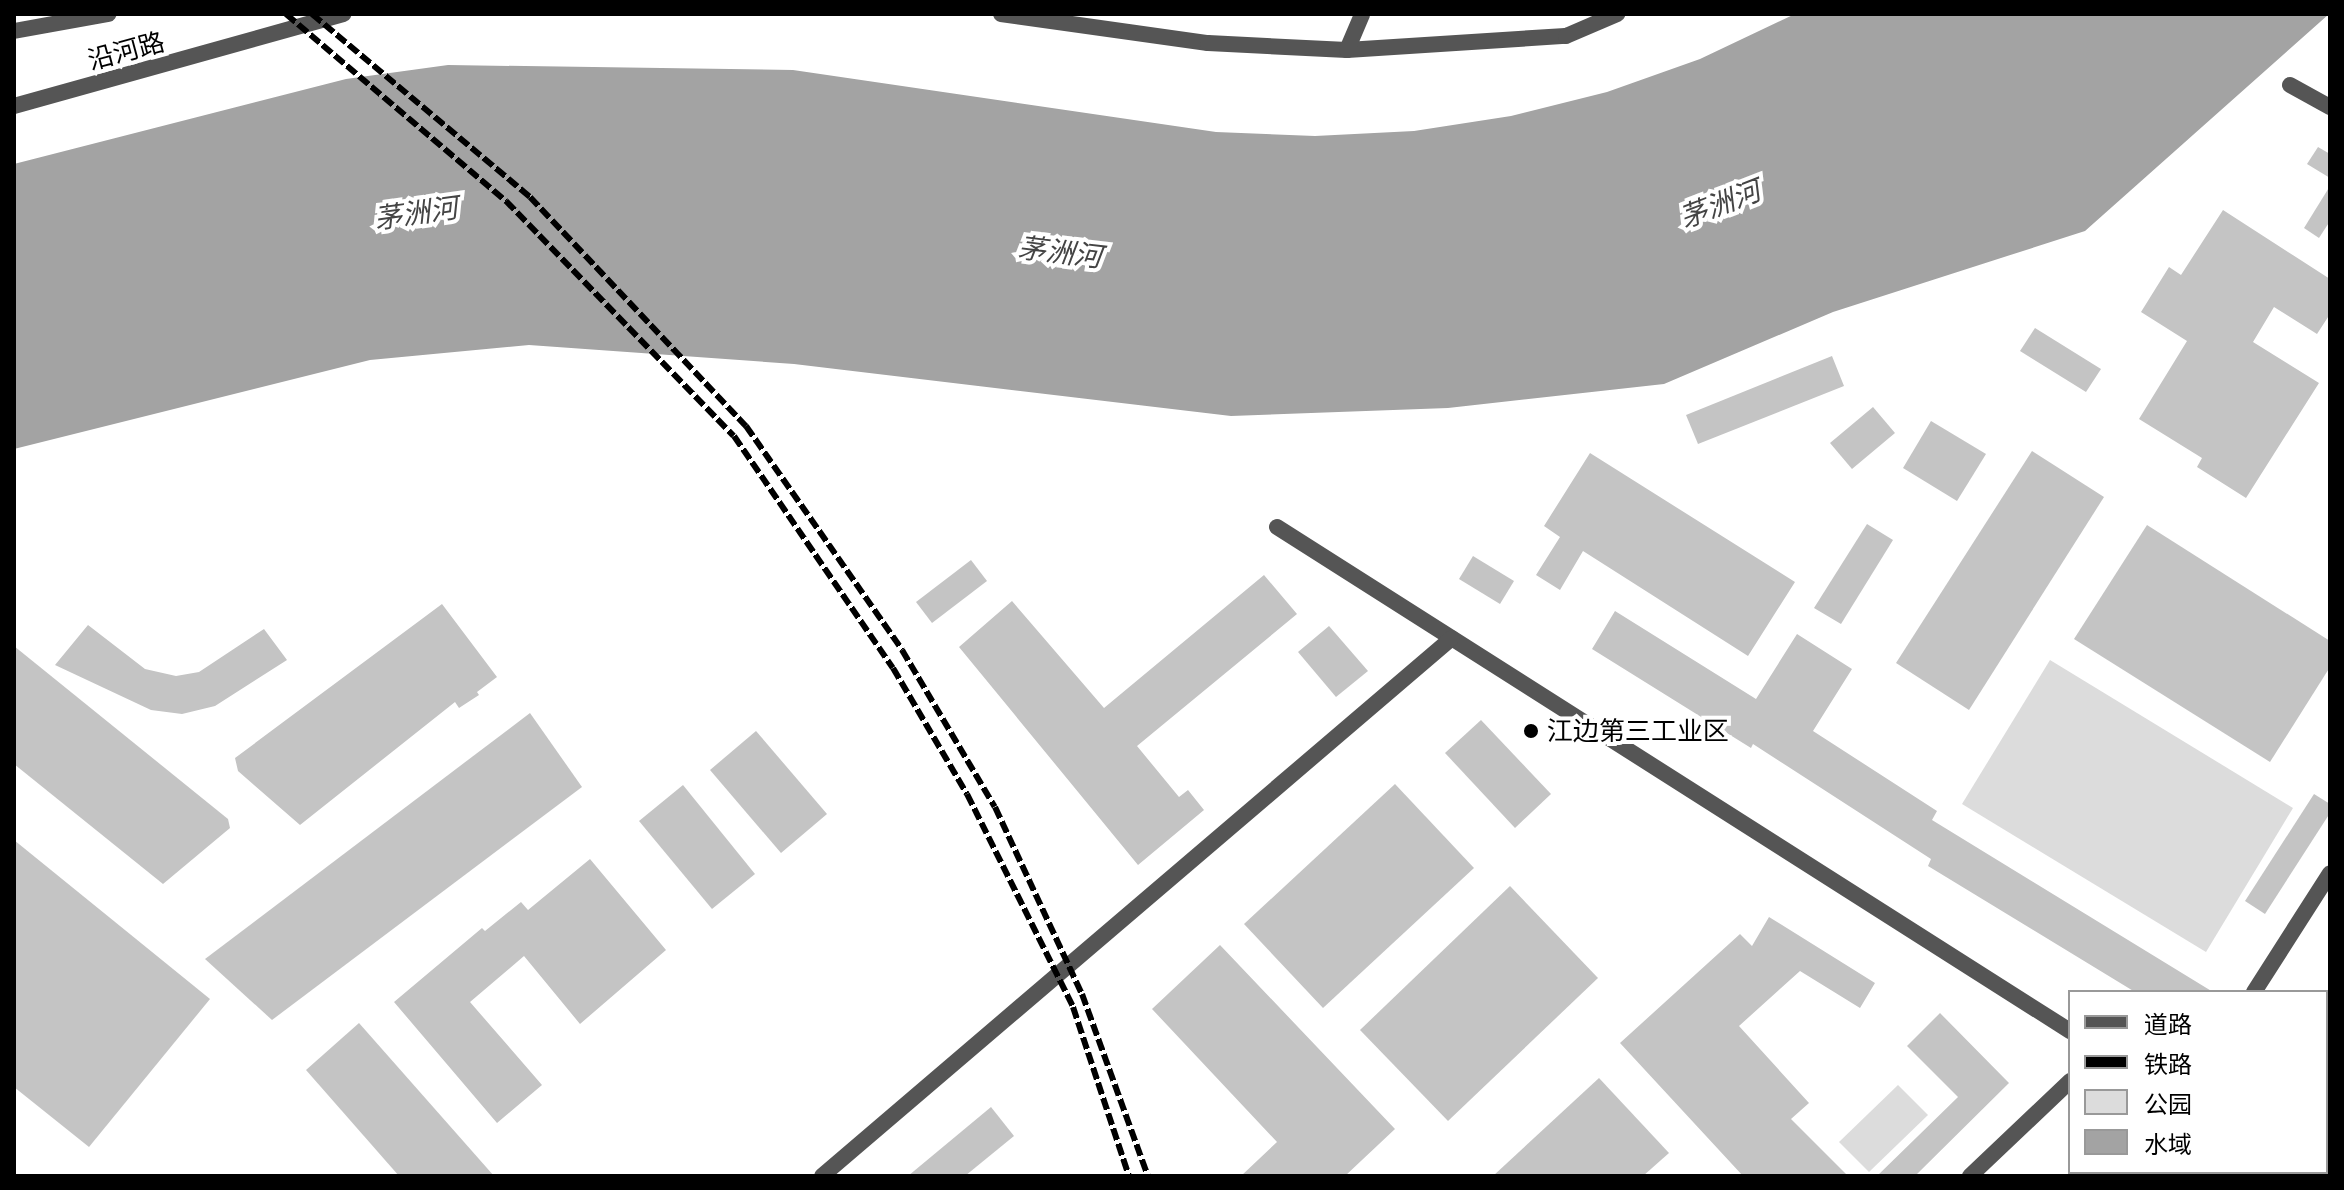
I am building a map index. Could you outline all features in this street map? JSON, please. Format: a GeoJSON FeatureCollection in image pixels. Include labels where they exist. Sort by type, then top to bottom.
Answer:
{"type":"FeatureCollection","features":[{"type":"Feature","properties":{"kind":"street"},"geometry":{"type":"LineString","coordinates":[[14,31],[108,14]]}},
{"type":"Feature","properties":{"kind":"street","name":"沿河路"},"geometry":{"type":"LineString","coordinates":[[14,106],[343,14]]}},
{"type":"Feature","properties":{"kind":"street"},"geometry":{"type":"LineString","coordinates":[[1001,14],[1208,43],[1347,50],[1566,36],[1617,14]]}},
{"type":"Feature","properties":{"kind":"street"},"geometry":{"type":"LineString","coordinates":[[1347,50],[1362,14]]}},
{"type":"Feature","properties":{"kind":"street"},"geometry":{"type":"LineString","coordinates":[[2290,85],[2330,107]]}},
{"type":"Feature","properties":{"kind":"street"},"geometry":{"type":"LineString","coordinates":[[1277,527],[2068,1030]]}},
{"type":"Feature","properties":{"kind":"street"},"geometry":{"type":"LineString","coordinates":[[822,1176],[1452,638]]}},
{"type":"Feature","properties":{"kind":"street"},"geometry":{"type":"LineString","coordinates":[[2255,990],[2330,873]]}},
{"type":"Feature","properties":{"kind":"street"},"geometry":{"type":"LineString","coordinates":[[1970,1176],[2068,1083]]}},
{"type":"Feature","properties":{"kind":"green space"},"geometry":{"type":"Polygon","coordinates":[[[2050,660],[2293,808],[2206,952],[1962,804],[2050,660]]]}},
{"type":"Feature","properties":{"kind":"green space"},"geometry":{"type":"Polygon","coordinates":[[[1898,1085],[1928,1115],[1869,1172],[1839,1142],[1898,1085]]]}},
{"type":"Feature","properties":{"kind":"water","name":"茅洲河"},"geometry":{"type":"Polygon","coordinates":[[[1795,14],[2329,14],[2085,231],[1833,312],[1664,384],[1448,408],[1231,416],[794,364],[529,345],[370,360],[14,449],[14,164],[346,79],[448,65],[793,70],[1216,132],[1315,136],[1414,131],[1511,116],[1607,92],[1700,59],[1795,14]]]}},
{"type":"Feature","properties":{"kind":"building"},"geometry":{"type":"Polygon","coordinates":[[[2318,147],[2330,154],[2330,178],[2307,164],[2318,147]]]}},
{"type":"Feature","properties":{"kind":"building"},"geometry":{"type":"Polygon","coordinates":[[[2330,186],[2330,221],[2319,238],[2304,228],[2330,186]]]}},
{"type":"Feature","properties":{"kind":"building"},"geometry":{"type":"Polygon","coordinates":[[[2223,210],[2330,279],[2330,314],[2317,334],[2274,307],[2253,342],[2319,383],[2246,498],[2197,467],[2202,458],[2139,419],[2187,341],[2141,312],[2169,267],[2181,275],[2223,210]]]}},
{"type":"Feature","properties":{"kind":"building"},"geometry":{"type":"Polygon","coordinates":[[[2035,328],[2101,369],[2086,392],[2020,351],[2035,328]]]}},
{"type":"Feature","properties":{"kind":"building"},"geometry":{"type":"Polygon","coordinates":[[[1832,356],[1844,386],[1698,444],[1686,415],[1832,356]]]}},
{"type":"Feature","properties":{"kind":"building"},"geometry":{"type":"Polygon","coordinates":[[[1873,407],[1895,433],[1852,469],[1830,443],[1873,407]]]}},
{"type":"Feature","properties":{"kind":"building"},"geometry":{"type":"Polygon","coordinates":[[[1931,421],[1986,454],[1957,501],[1903,468],[1931,421]]]}},
{"type":"Feature","properties":{"kind":"building"},"geometry":{"type":"Polygon","coordinates":[[[2032,451],[2104,497],[1969,710],[1896,663],[2032,451]]]}},
{"type":"Feature","properties":{"kind":"building"},"geometry":{"type":"Polygon","coordinates":[[[1590,453],[1795,582],[1748,656],[1583,551],[1560,590],[1536,575],[1560,537],[1544,526],[1590,453]]]}},
{"type":"Feature","properties":{"kind":"building"},"geometry":{"type":"Polygon","coordinates":[[[1867,524],[1893,540],[1841,624],[1814,608],[1867,524]]]}},
{"type":"Feature","properties":{"kind":"building"},"geometry":{"type":"Polygon","coordinates":[[[2147,525],[2330,641],[2330,667],[2270,762],[2074,639],[2147,525]]]}},
{"type":"Feature","properties":{"kind":"building"},"geometry":{"type":"Polygon","coordinates":[[[1473,556],[1514,581],[1500,604],[1459,579],[1473,556]]]}},
{"type":"Feature","properties":{"kind":"building"},"geometry":{"type":"Polygon","coordinates":[[[971,560],[987,581],[932,623],[916,602],[971,560]]]}},
{"type":"Feature","properties":{"kind":"building"},"geometry":{"type":"Polygon","coordinates":[[[1264,575],[1297,614],[1137,746],[1179,797],[1188,790],[1204,810],[1138,865],[959,647],[1012,601],[1104,708],[1264,575]]]}},
{"type":"Feature","properties":{"kind":"building"},"geometry":{"type":"Polygon","coordinates":[[[442,604],[497,677],[477,692],[479,695],[459,708],[455,702],[300,825],[238,771],[235,758],[442,604]]]}},
{"type":"Feature","properties":{"kind":"building"},"geometry":{"type":"Polygon","coordinates":[[[1615,611],[1756,699],[1797,634],[1852,669],[1813,731],[1937,811],[1932,820],[2210,990],[2132,990],[1928,866],[1931,859],[1753,744],[1751,748],[1592,649],[1615,611]]]}},
{"type":"Feature","properties":{"kind":"building"},"geometry":{"type":"Polygon","coordinates":[[[88,625],[145,669],[176,676],[199,672],[264,629],[287,660],[215,706],[182,714],[151,710],[55,665],[88,625]]]}},
{"type":"Feature","properties":{"kind":"building"},"geometry":{"type":"Polygon","coordinates":[[[1329,626],[1368,671],[1336,697],[1298,652],[1329,626]]]}},
{"type":"Feature","properties":{"kind":"building"},"geometry":{"type":"Polygon","coordinates":[[[14,646],[228,819],[230,828],[163,884],[14,764],[14,646]]]}},
{"type":"Feature","properties":{"kind":"building"},"geometry":{"type":"Polygon","coordinates":[[[530,713],[582,787],[272,1020],[205,959],[530,713]]]}},
{"type":"Feature","properties":{"kind":"building"},"geometry":{"type":"Polygon","coordinates":[[[1481,720],[1551,794],[1515,828],[1445,753],[1481,720]]]}},
{"type":"Feature","properties":{"kind":"building"},"geometry":{"type":"Polygon","coordinates":[[[756,731],[827,814],[781,853],[710,770],[756,731]]]}},
{"type":"Feature","properties":{"kind":"building"},"geometry":{"type":"Polygon","coordinates":[[[1395,784],[1474,868],[1323,1008],[1244,924],[1395,784]]]}},
{"type":"Feature","properties":{"kind":"building"},"geometry":{"type":"Polygon","coordinates":[[[683,785],[755,874],[712,909],[639,821],[683,785]]]}},
{"type":"Feature","properties":{"kind":"building"},"geometry":{"type":"Polygon","coordinates":[[[2314,794],[2330,804],[2330,813],[2265,914],[2245,901],[2314,794]]]}},
{"type":"Feature","properties":{"kind":"building"},"geometry":{"type":"Polygon","coordinates":[[[14,840],[210,999],[89,1147],[14,1087],[14,840]]]}},
{"type":"Feature","properties":{"kind":"building"},"geometry":{"type":"Polygon","coordinates":[[[590,859],[666,950],[580,1024],[524,956],[470,1002],[542,1085],[497,1123],[394,1002],[482,928],[485,931],[521,902],[528,910],[590,859]]]}},
{"type":"Feature","properties":{"kind":"building"},"geometry":{"type":"Polygon","coordinates":[[[1510,886],[1598,978],[1448,1121],[1360,1030],[1510,886]]]}},
{"type":"Feature","properties":{"kind":"building"},"geometry":{"type":"Polygon","coordinates":[[[1769,917],[1875,983],[1860,1008],[1800,971],[1739,1026],[1809,1103],[1791,1119],[1848,1176],[1743,1176],[1620,1043],[1740,934],[1752,946],[1769,917]]]}},
{"type":"Feature","properties":{"kind":"building"},"geometry":{"type":"Polygon","coordinates":[[[1220,945],[1395,1129],[1345,1176],[1241,1176],[1277,1142],[1152,1009],[1220,945]]]}},
{"type":"Feature","properties":{"kind":"building"},"geometry":{"type":"Polygon","coordinates":[[[1940,1013],[2009,1083],[1915,1176],[1877,1176],[1958,1097],[1907,1046],[1940,1013]]]}},
{"type":"Feature","properties":{"kind":"building"},"geometry":{"type":"Polygon","coordinates":[[[359,1023],[494,1176],[399,1176],[306,1070],[359,1023]]]}},
{"type":"Feature","properties":{"kind":"building"},"geometry":{"type":"Polygon","coordinates":[[[1599,1078],[1669,1153],[1643,1176],[1493,1176],[1599,1078]]]}},
{"type":"Feature","properties":{"kind":"building"},"geometry":{"type":"Polygon","coordinates":[[[991,1107],[1014,1136],[965,1176],[908,1176],[991,1107]]]}},
{"type":"Feature","properties":{"kind":"railway"},"geometry":{"type":"LineString","coordinates":[[286,14],[506,201],[734,436],[893,668],[967,794],[1073,1007],[1129,1176]]}},
{"type":"Feature","properties":{"kind":"railway"},"geometry":{"type":"LineString","coordinates":[[312,14],[530,197],[746,426],[902,650],[995,807],[1082,994],[1148,1176]]}},
{"type":"Feature","properties":{"kind":"place","name":"江边第三工业区"},"geometry":{"type":"Point","coordinates":[1531,731]}}]}
